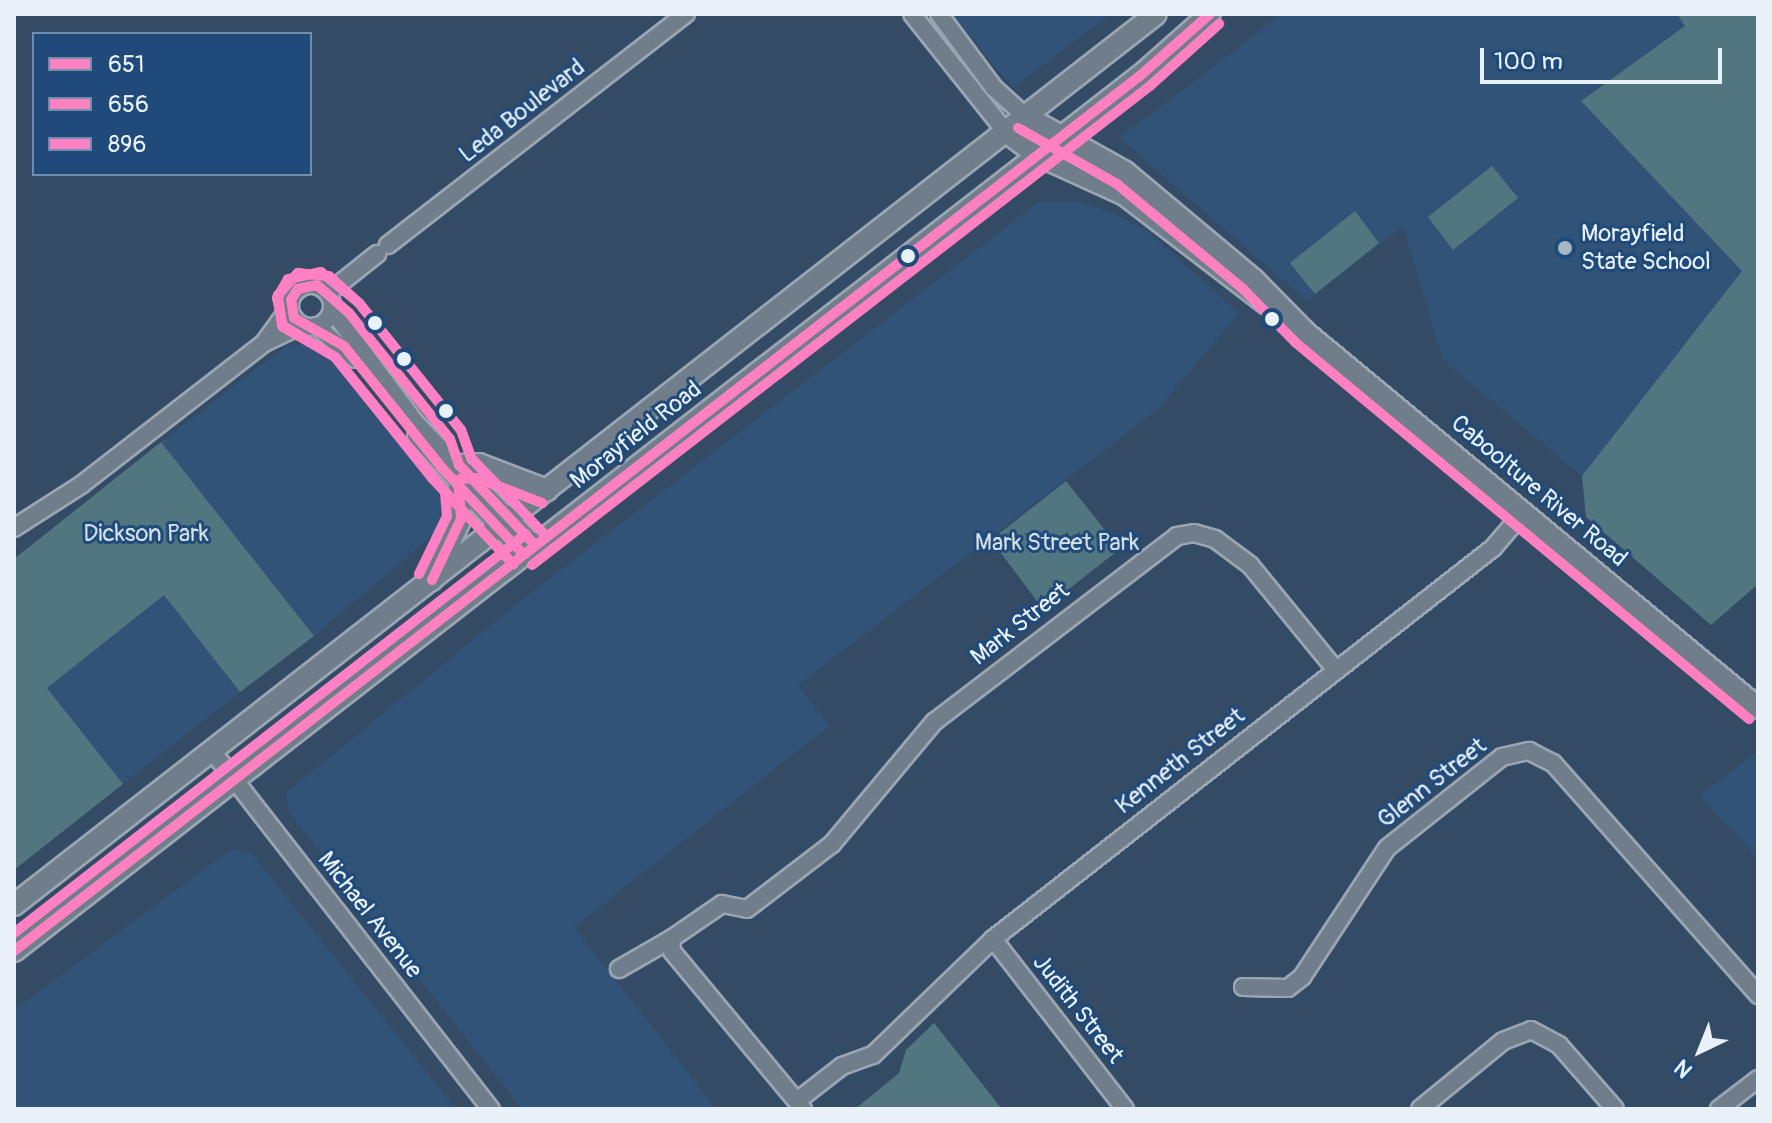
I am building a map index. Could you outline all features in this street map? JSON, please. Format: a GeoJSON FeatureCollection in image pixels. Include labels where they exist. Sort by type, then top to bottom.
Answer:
{"type":"FeatureCollection","features":[{"type":"Feature","properties":{"kind":"main road","name":"Morayfield Road"},"geometry":{"type":"LineString","coordinates":[[14,905],[1156,14]]}},
{"type":"Feature","properties":{"kind":"main road","name":"Morayfield Road"},"geometry":{"type":"LineString","coordinates":[[14,951],[1062,136],[1210,14]]}},
{"type":"Feature","properties":{"kind":"main road","name":"Caboolture River Road"},"geometry":{"type":"LineString","coordinates":[[1025,116],[1125,172],[1253,279],[1286,315],[1758,708]]}},
{"type":"Feature","properties":{"kind":"main road","name":"Caboolture River Road"},"geometry":{"type":"LineString","coordinates":[[1005,131],[1037,155],[1125,195],[1244,291],[1286,315]]}},
{"type":"Feature","properties":{"kind":"main road"},"geometry":{"type":"LineString","coordinates":[[459,465],[479,464],[547,490]]}},
{"type":"Feature","properties":{"kind":"main road"},"geometry":{"type":"LineString","coordinates":[[432,580],[461,519],[459,487]]}},
{"type":"Feature","properties":{"kind":"street","name":"Leda Boulevard"},"geometry":{"type":"LineString","coordinates":[[328,293],[686,14]]}},
{"type":"Feature","properties":{"kind":"street"},"geometry":{"type":"LineString","coordinates":[[912,14],[1005,131]]}},
{"type":"Feature","properties":{"kind":"street"},"geometry":{"type":"LineString","coordinates":[[939,14],[994,88],[1025,116]]}},
{"type":"Feature","properties":{"kind":"street"},"geometry":{"type":"LineString","coordinates":[[14,528],[81,485],[264,343],[290,307],[293,294],[304,286],[317,285],[328,293],[332,310],[416,423],[459,465],[529,550]]}},
{"type":"Feature","properties":{"kind":"street"},"geometry":{"type":"LineString","coordinates":[[290,307],[309,326],[344,346],[459,487],[505,523]]}},
{"type":"Feature","properties":{"kind":"street"},"geometry":{"type":"LineString","coordinates":[[264,343],[309,326],[332,310]]}},
{"type":"Feature","properties":{"kind":"street","name":"Kenneth Street"},"geometry":{"type":"LineString","coordinates":[[800,1105],[842,1066],[873,1055],[993,939],[1493,548],[1523,513]]}},
{"type":"Feature","properties":{"kind":"street","name":"Mark Street"},"geometry":{"type":"LineString","coordinates":[[671,939],[722,904],[747,909],[832,844],[934,722],[1177,536],[1194,533],[1215,539],[1250,565],[1335,669]]}},
{"type":"Feature","properties":{"kind":"street","name":"Michael Avenue"},"geometry":{"type":"LineString","coordinates":[[212,751],[491,1109]]}},
{"type":"Feature","properties":{"kind":"street","name":"Glenn Street"},"geometry":{"type":"LineString","coordinates":[[1243,987],[1288,988],[1302,977],[1387,848],[1502,757],[1529,751],[1553,763],[1758,995]]}},
{"type":"Feature","properties":{"kind":"street"},"geometry":{"type":"LineString","coordinates":[[619,969],[671,939],[672,951],[800,1105]]}},
{"type":"Feature","properties":{"kind":"street","name":"Judith Street"},"geometry":{"type":"LineString","coordinates":[[993,939],[1125,1109]]}},
{"type":"Feature","properties":{"kind":"street"},"geometry":{"type":"LineString","coordinates":[[1420,1109],[1503,1041],[1531,1030],[1559,1045],[1615,1109]]}},
{"type":"Feature","properties":{"kind":"street"},"geometry":{"type":"LineString","coordinates":[[1719,1109],[1758,1079]]}},
{"type":"Feature","properties":{"kind":"shaded area"},"geometry":{"type":"Polygon","coordinates":[[[951,14],[1110,14],[1013,88],[951,14]]]}},
{"type":"Feature","properties":{"kind":"shaded area","name":"Morayfield State School"},"geometry":{"type":"Polygon","coordinates":[[[1282,14],[1677,14],[1685,26],[1581,101],[1743,271],[1582,476],[1443,360],[1403,226],[1307,301],[1120,138],[1282,14]]]}},
{"type":"Feature","properties":{"kind":"shaded area"},"geometry":{"type":"Polygon","coordinates":[[[1039,202],[1080,202],[1118,215],[1148,232],[1239,313],[1158,409],[798,685],[829,726],[574,927],[716,1109],[522,1109],[288,811],[286,793],[523,599],[1039,202]]]}},
{"type":"Feature","properties":{"kind":"shaded area"},"geometry":{"type":"Polygon","coordinates":[[[315,341],[335,353],[438,493],[444,511],[436,532],[314,636],[161,442],[285,347],[315,341]]]}},
{"type":"Feature","properties":{"kind":"shaded area"},"geometry":{"type":"Polygon","coordinates":[[[164,594],[240,692],[123,784],[47,688],[164,594]]]}},
{"type":"Feature","properties":{"kind":"shaded area"},"geometry":{"type":"Polygon","coordinates":[[[1758,751],[1758,858],[1700,796],[1758,751]]]}},
{"type":"Feature","properties":{"kind":"shaded area"},"geometry":{"type":"Polygon","coordinates":[[[230,850],[250,852],[456,1109],[14,1109],[14,1010],[230,850]]]}},
{"type":"Feature","properties":{"kind":"green space"},"geometry":{"type":"Polygon","coordinates":[[[1677,14],[1758,14],[1758,584],[1711,625],[1586,517],[1582,476],[1742,271],[1581,101],[1685,26],[1677,14]]]}},
{"type":"Feature","properties":{"kind":"green space"},"geometry":{"type":"Polygon","coordinates":[[[1492,166],[1518,198],[1453,250],[1428,217],[1492,166]]]}},
{"type":"Feature","properties":{"kind":"green space"},"geometry":{"type":"Polygon","coordinates":[[[1355,211],[1379,243],[1315,294],[1290,263],[1355,211]]]}},
{"type":"Feature","properties":{"kind":"green space","name":"Dickson Park"},"geometry":{"type":"Polygon","coordinates":[[[161,442],[314,636],[240,692],[164,595],[47,688],[123,784],[14,870],[14,559],[161,442]]]}},
{"type":"Feature","properties":{"kind":"green space","name":"Mark Street Park"},"geometry":{"type":"Polygon","coordinates":[[[1066,481],[1120,549],[1043,609],[991,540],[1066,481]]]}},
{"type":"Feature","properties":{"kind":"green space"},"geometry":{"type":"Polygon","coordinates":[[[934,1023],[1002,1109],[855,1109],[899,1073],[906,1050],[934,1023]]]}},
{"type":"Feature","properties":{"kind":"transit line","name":"651"},"geometry":{"type":"LineString","coordinates":[[14,951],[1141,75],[1210,14]]}},
{"type":"Feature","properties":{"kind":"transit line","name":"656"},"geometry":{"type":"LineString","coordinates":[[532,565],[1150,86],[1219,24]]}},
{"type":"Feature","properties":{"kind":"transit line","name":"656"},"geometry":{"type":"LineString","coordinates":[[1018,128],[1117,184],[1243,289],[1296,343],[1749,719]]}},
{"type":"Feature","properties":{"kind":"transit line","name":"656"},"geometry":{"type":"LineString","coordinates":[[472,460],[461,430],[359,303],[321,272],[288,279],[277,298],[283,327],[335,357],[431,477],[513,564]]}},
{"type":"Feature","properties":{"kind":"transit line","name":"896"},"geometry":{"type":"LineString","coordinates":[[419,574],[447,516],[445,492],[335,357],[282,325],[278,295],[298,273],[329,276],[359,303],[461,430],[471,458],[545,535]]}},
{"type":"Feature","properties":{"kind":"transit line","name":"651"},"geometry":{"type":"LineString","coordinates":[[523,554],[442,468],[344,346],[294,318],[291,300],[298,289],[317,285],[349,313],[450,439],[459,465],[535,545]]}},
{"type":"Feature","properties":{"kind":"transit line","name":"656"},"geometry":{"type":"LineString","coordinates":[[460,479],[477,478],[542,503]]}},
{"type":"Feature","properties":{"kind":"transit line","name":"651"},"geometry":{"type":"LineString","coordinates":[[432,580],[461,519],[459,487]]}},
{"type":"Feature","properties":{"kind":"transit line","name":"896"},"geometry":{"type":"LineString","coordinates":[[14,933],[526,534]]}},
{"type":"Feature","properties":{"kind":"place","name":"Morayfield State School"},"geometry":{"type":"Point","coordinates":[1565,248]}}]}
